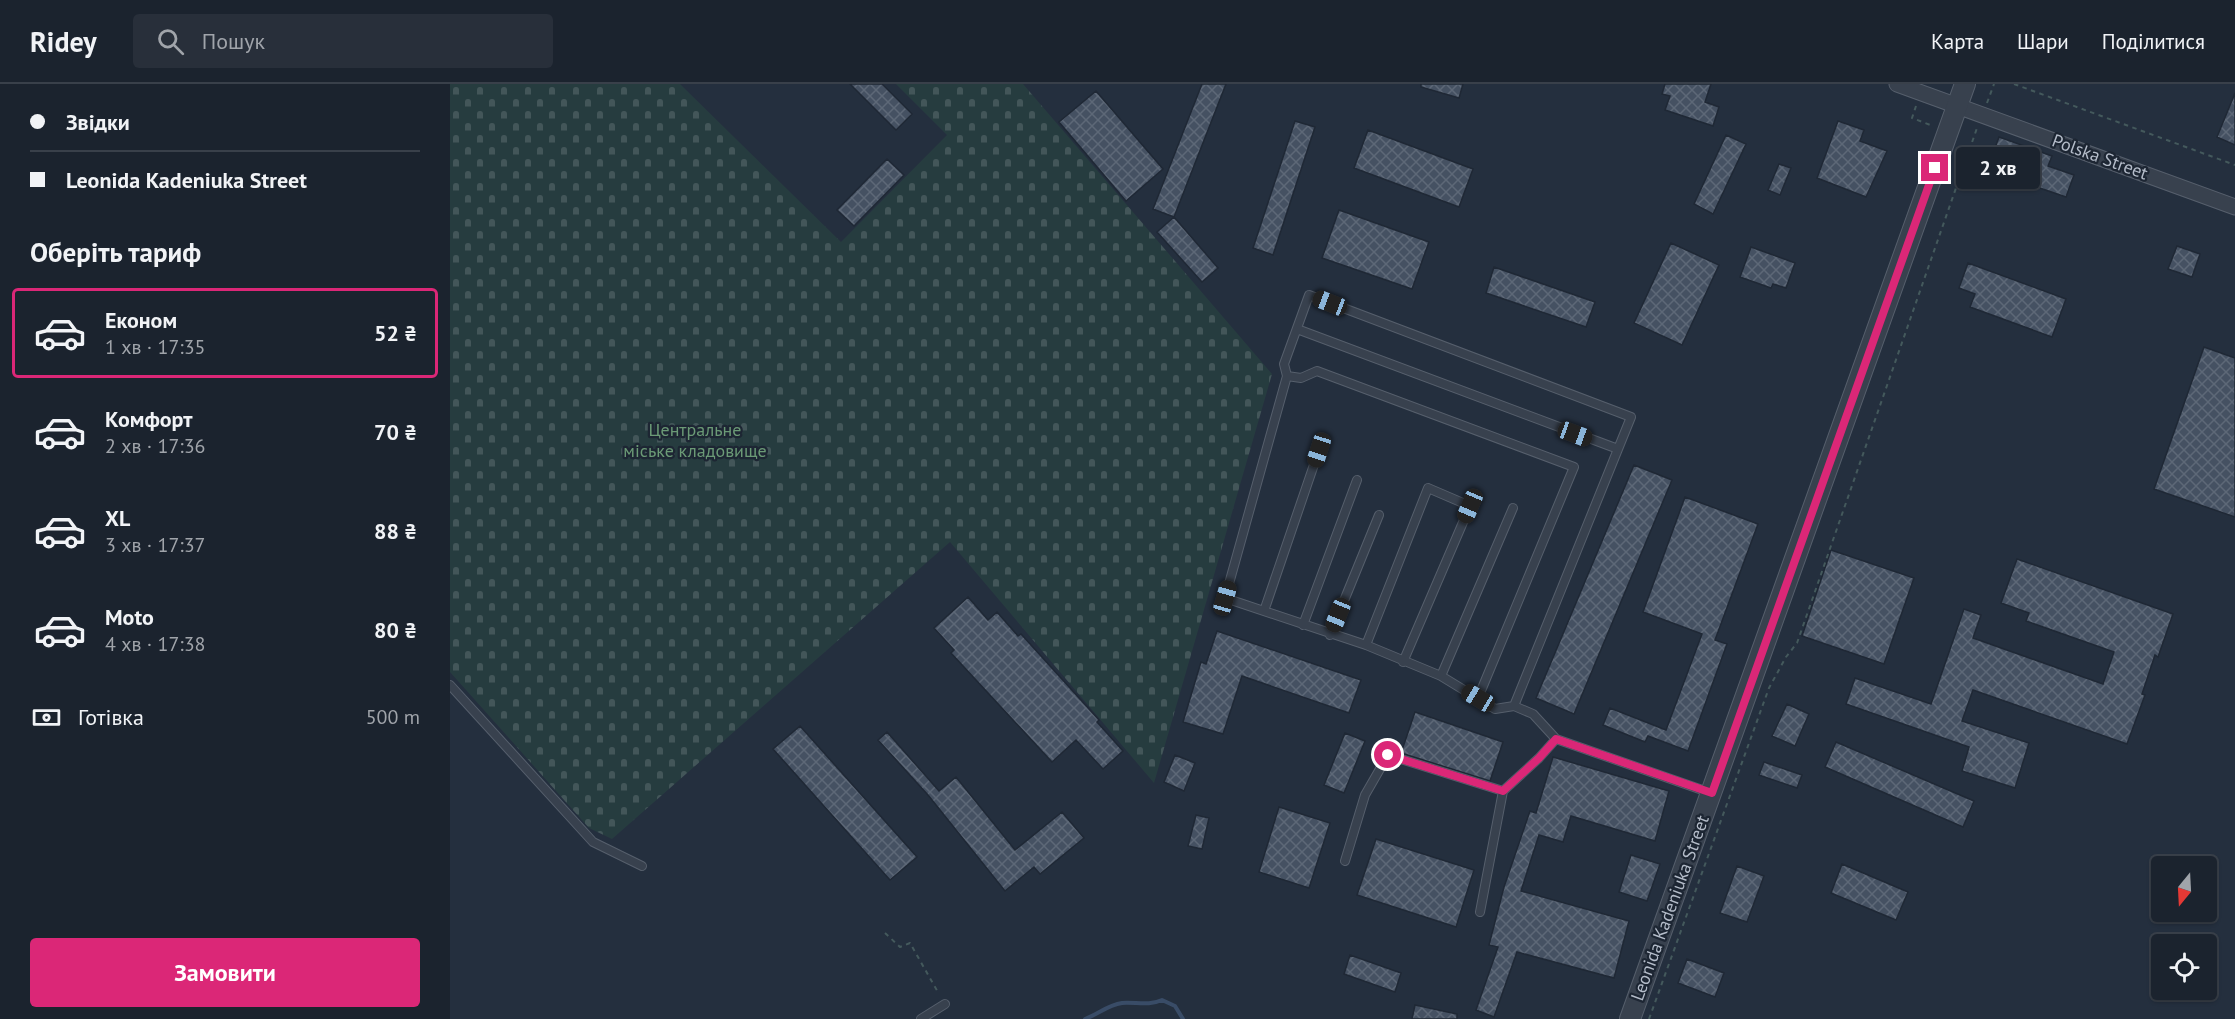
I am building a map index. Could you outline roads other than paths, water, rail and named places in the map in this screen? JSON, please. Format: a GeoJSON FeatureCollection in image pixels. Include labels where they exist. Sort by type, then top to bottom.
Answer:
{"type":"FeatureCollection","features":[{"type":"Feature","properties":{"kind":"street","name":"Polska Street"},"geometry":{"type":"LineString","coordinates":[[1897,84],[2235,207]]}},
{"type":"Feature","properties":{"kind":"street","name":"Leonida Kadeniuka Street"},"geometry":{"type":"LineString","coordinates":[[1630,1019],[1965,84]]}},
{"type":"Feature","properties":{"kind":"lane"},"geometry":{"type":"LineString","coordinates":[[1514,706],[1630,417],[1309,295],[1284,364],[1287,376],[1225,598],[1330,635],[1366,645],[1441,676],[1495,709],[1514,706],[1533,714],[1556,739],[1712,793]]}},
{"type":"Feature","properties":{"kind":"lane"},"geometry":{"type":"LineString","coordinates":[[1297,329],[1617,449]]}},
{"type":"Feature","properties":{"kind":"lane"},"geometry":{"type":"LineString","coordinates":[[1287,376],[1301,378],[1317,371],[1574,467],[1478,698]]}},
{"type":"Feature","properties":{"kind":"lane"},"geometry":{"type":"LineString","coordinates":[[1264,611],[1319,450]]}},
{"type":"Feature","properties":{"kind":"lane"},"geometry":{"type":"LineString","coordinates":[[1303,625],[1357,480]]}},
{"type":"Feature","properties":{"kind":"lane"},"geometry":{"type":"LineString","coordinates":[[1366,645],[1428,488],[1470,506],[1403,662]]}},
{"type":"Feature","properties":{"kind":"lane"},"geometry":{"type":"LineString","coordinates":[[1441,676],[1513,508]]}},
{"type":"Feature","properties":{"kind":"lane"},"geometry":{"type":"LineString","coordinates":[[1330,635],[1378,515]]}},
{"type":"Feature","properties":{"kind":"lane"},"geometry":{"type":"LineString","coordinates":[[450,685],[593,842],[642,866]]}},
{"type":"Feature","properties":{"kind":"lane"},"geometry":{"type":"LineString","coordinates":[[1480,912],[1503,791],[1556,739]]}},
{"type":"Feature","properties":{"kind":"lane"},"geometry":{"type":"LineString","coordinates":[[1345,861],[1365,795],[1388,755],[1503,791]]}},
{"type":"Feature","properties":{"kind":"lane"},"geometry":{"type":"LineString","coordinates":[[921,1019],[945,1004]]}},
{"type":"Feature","properties":{"kind":"waterway"},"geometry":{"type":"LineString","coordinates":[[1085,1019],[1117,1004],[1162,1000],[1175,1006],[1183,1019]]}},
{"type":"Feature","properties":{"kind":"park label","name":"Центральне міське кладовище"},"geometry":{"type":"Point","coordinates":[695,440]}}]}
